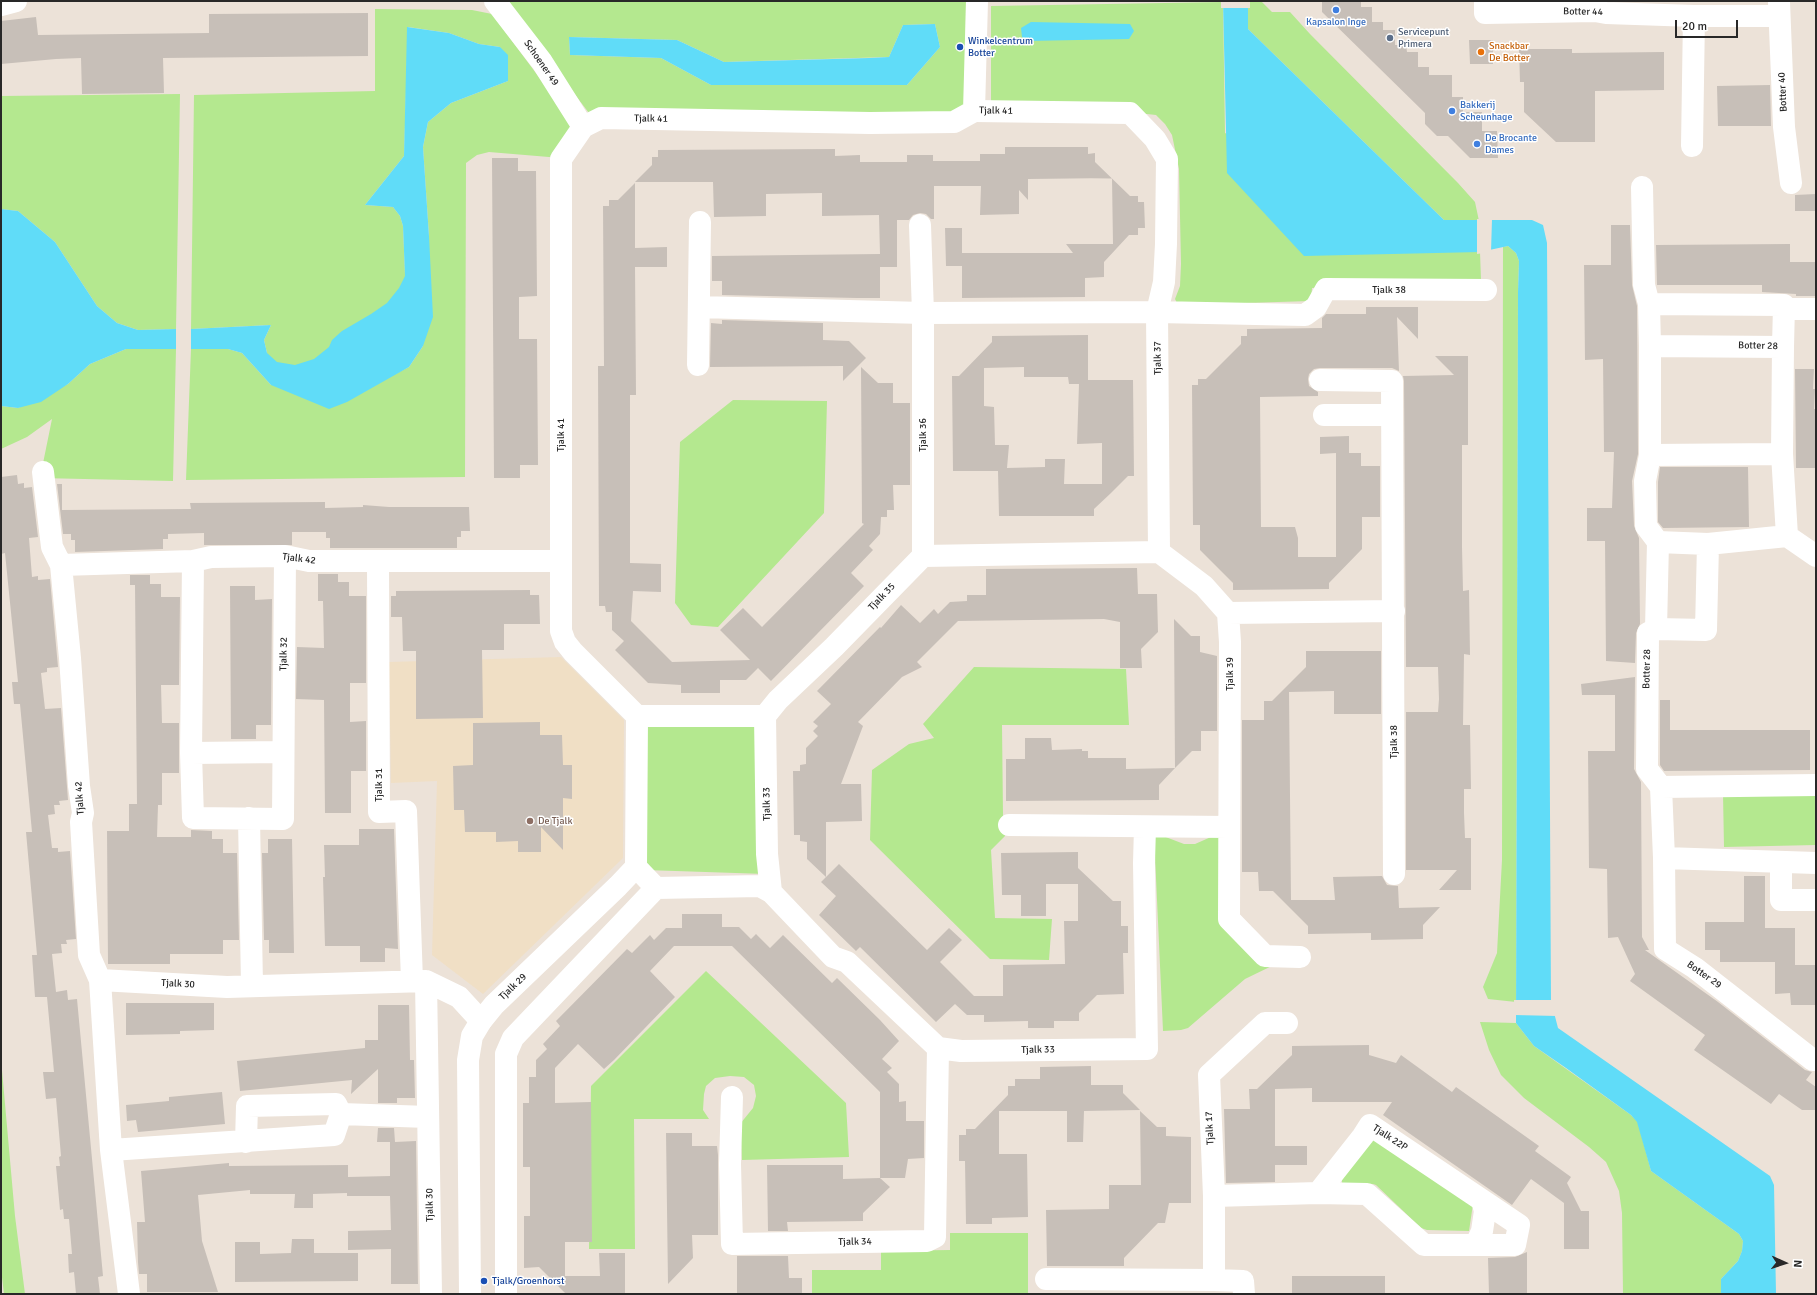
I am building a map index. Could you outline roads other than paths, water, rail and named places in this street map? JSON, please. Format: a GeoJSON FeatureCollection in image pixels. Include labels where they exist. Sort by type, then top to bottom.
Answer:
{"type":"FeatureCollection","features":[{"type":"Feature","properties":{"kind":"street"},"geometry":{"type":"LineString","coordinates":[[1,5],[16,1]]}},
{"type":"Feature","properties":{"kind":"street","name":"Schoener 49"},"geometry":{"type":"LineString","coordinates":[[495,1],[542,62],[584,127]]}},
{"type":"Feature","properties":{"kind":"street"},"geometry":{"type":"LineString","coordinates":[[974,111],[977,1]]}},
{"type":"Feature","properties":{"kind":"street","name":"Botter 44"},"geometry":{"type":"LineString","coordinates":[[1485,1],[1485,13],[1595,11],[1606,13],[1694,16],[1779,8]]}},
{"type":"Feature","properties":{"kind":"street","name":"Botter 40"},"geometry":{"type":"LineString","coordinates":[[1779,8],[1784,127],[1791,183]]}},
{"type":"Feature","properties":{"kind":"street"},"geometry":{"type":"LineString","coordinates":[[1692,146],[1694,16]]}},
{"type":"Feature","properties":{"kind":"street","name":"Tjalk 41"},"geometry":{"type":"LineString","coordinates":[[637,716],[565,642],[561,631],[561,158],[584,127],[601,118],[870,123],[954,122],[974,111],[1130,113],[1155,139],[1167,159],[1165,267],[1164,282],[1157,312]]}},
{"type":"Feature","properties":{"kind":"street"},"geometry":{"type":"LineString","coordinates":[[1642,187],[1644,285],[1649,304],[1650,346],[1650,455],[1645,480],[1646,526],[1658,542],[1708,544],[1787,536],[1816,556]]}},
{"type":"Feature","properties":{"kind":"street"},"geometry":{"type":"LineString","coordinates":[[698,365],[700,222]]}},
{"type":"Feature","properties":{"kind":"street","name":"Tjalk 36"},"geometry":{"type":"LineString","coordinates":[[920,225],[923,313],[923,556]]}},
{"type":"Feature","properties":{"kind":"street","name":"Tjalk 38"},"geometry":{"type":"LineString","coordinates":[[1157,312],[1305,315],[1316,307],[1326,289],[1486,290]]}},
{"type":"Feature","properties":{"kind":"street"},"geometry":{"type":"LineString","coordinates":[[1649,304],[1816,309]]}},
{"type":"Feature","properties":{"kind":"street"},"geometry":{"type":"LineString","coordinates":[[699,307],[923,313],[1157,312]]}},
{"type":"Feature","properties":{"kind":"street"},"geometry":{"type":"LineString","coordinates":[[1783,347],[1784,307]]}},
{"type":"Feature","properties":{"kind":"street","name":"Tjalk 37"},"geometry":{"type":"LineString","coordinates":[[1157,312],[1159,552]]}},
{"type":"Feature","properties":{"kind":"street","name":"Botter 28"},"geometry":{"type":"LineString","coordinates":[[1650,346],[1783,347],[1782,454],[1787,536]]}},
{"type":"Feature","properties":{"kind":"street","name":"Tjalk 38"},"geometry":{"type":"LineString","coordinates":[[1320,380],[1392,381],[1394,874]]}},
{"type":"Feature","properties":{"kind":"street"},"geometry":{"type":"LineString","coordinates":[[1324,415],[1392,414]]}},
{"type":"Feature","properties":{"kind":"street"},"geometry":{"type":"LineString","coordinates":[[1650,455],[1782,454]]}},
{"type":"Feature","properties":{"kind":"street","name":"Tjalk 42"},"geometry":{"type":"LineString","coordinates":[[43,472],[52,547],[61,565],[70,658],[79,786],[83,813],[81,822],[90,955],[100,980]]}},
{"type":"Feature","properties":{"kind":"street","name":"Botter 28"},"geometry":{"type":"LineString","coordinates":[[1658,542],[1656,629],[1648,633],[1647,769],[1661,787]]}},
{"type":"Feature","properties":{"kind":"street"},"geometry":{"type":"LineString","coordinates":[[1656,629],[1706,630],[1708,544]]}},
{"type":"Feature","properties":{"kind":"street"},"geometry":{"type":"LineString","coordinates":[[923,556],[1159,552],[1204,586],[1228,613],[1394,611]]}},
{"type":"Feature","properties":{"kind":"street","name":"Tjalk 42"},"geometry":{"type":"LineString","coordinates":[[61,565],[193,561],[211,557],[285,556],[309,561],[561,561]]}},
{"type":"Feature","properties":{"kind":"street","name":"Tjalk 32"},"geometry":{"type":"LineString","coordinates":[[193,561],[191,753],[192,818],[283,819],[285,556]]}},
{"type":"Feature","properties":{"kind":"street","name":"Tjalk 35"},"geometry":{"type":"LineString","coordinates":[[765,716],[778,700],[834,647],[923,556]]}},
{"type":"Feature","properties":{"kind":"street","name":"Tjalk 31"},"geometry":{"type":"LineString","coordinates":[[378,562],[379,812],[406,811],[419,981]]}},
{"type":"Feature","properties":{"kind":"street","name":"Tjalk 39"},"geometry":{"type":"LineString","coordinates":[[1228,613],[1230,642],[1229,919],[1264,956],[1300,957]]}},
{"type":"Feature","properties":{"kind":"street"},"geometry":{"type":"LineString","coordinates":[[656,888],[636,867],[637,716],[765,716]]}},
{"type":"Feature","properties":{"kind":"street","name":"Tjalk 33"},"geometry":{"type":"LineString","coordinates":[[765,716],[767,854],[771,892]]}},
{"type":"Feature","properties":{"kind":"street"},"geometry":{"type":"LineString","coordinates":[[191,753],[283,752]]}},
{"type":"Feature","properties":{"kind":"street"},"geometry":{"type":"LineString","coordinates":[[1661,787],[1816,785]]}},
{"type":"Feature","properties":{"kind":"street","name":"Botter 29"},"geometry":{"type":"LineString","coordinates":[[1661,787],[1664,858],[1665,949],[1695,968],[1738,999],[1815,1060]]}},
{"type":"Feature","properties":{"kind":"street"},"geometry":{"type":"LineString","coordinates":[[249,818],[252,986]]}},
{"type":"Feature","properties":{"kind":"street"},"geometry":{"type":"LineString","coordinates":[[1009,825],[1229,827]]}},
{"type":"Feature","properties":{"kind":"street","name":"Tjalk 33"},"geometry":{"type":"LineString","coordinates":[[938,1048],[961,1051],[1147,1049],[1144,863],[1145,827]]}},
{"type":"Feature","properties":{"kind":"street"},"geometry":{"type":"LineString","coordinates":[[1664,858],[1816,863]]}},
{"type":"Feature","properties":{"kind":"street"},"geometry":{"type":"LineString","coordinates":[[1781,862],[1781,900],[1816,900]]}},
{"type":"Feature","properties":{"kind":"street","name":"Tjalk 29"},"geometry":{"type":"LineString","coordinates":[[470,1294],[468,1060],[472,1036],[481,1021],[494,1005],[636,867]]}},
{"type":"Feature","properties":{"kind":"street"},"geometry":{"type":"LineString","coordinates":[[506,1294],[506,1054],[513,1038],[656,888],[760,886],[771,892],[833,957],[847,962],[938,1048]]}},
{"type":"Feature","properties":{"kind":"street"},"geometry":{"type":"LineString","coordinates":[[100,980],[111,1150],[129,1294]]}},
{"type":"Feature","properties":{"kind":"street","name":"Tjalk 30"},"geometry":{"type":"LineString","coordinates":[[100,980],[227,987],[419,981],[459,997],[481,1021]]}},
{"type":"Feature","properties":{"kind":"street","name":"Tjalk 30"},"geometry":{"type":"LineString","coordinates":[[419,981],[428,1117],[431,1294]]}},
{"type":"Feature","properties":{"kind":"street","name":"Tjalk 17"},"geometry":{"type":"LineString","coordinates":[[1214,1280],[1214,1196],[1209,1075],[1265,1023],[1287,1023]]}},
{"type":"Feature","properties":{"kind":"street","name":"Tjalk 34"},"geometry":{"type":"LineString","coordinates":[[732,1097],[730,1164],[732,1244],[927,1241],[935,1237],[938,1048]]}},
{"type":"Feature","properties":{"kind":"street"},"geometry":{"type":"LineString","coordinates":[[111,1150],[246,1142],[334,1135],[341,1114],[336,1104],[247,1106],[246,1142]]}},
{"type":"Feature","properties":{"kind":"street"},"geometry":{"type":"LineString","coordinates":[[341,1114],[428,1117]]}},
{"type":"Feature","properties":{"kind":"street","name":"Tjalk 22P"},"geometry":{"type":"LineString","coordinates":[[1214,1196],[1318,1193],[1367,1194],[1424,1245],[1515,1245],[1519,1224],[1370,1124],[1363,1136],[1318,1193]]}},
{"type":"Feature","properties":{"kind":"street"},"geometry":{"type":"LineString","coordinates":[[1476,1244],[1482,1231],[1484,1211],[1482,1200]]}},
{"type":"Feature","properties":{"kind":"street"},"geometry":{"type":"LineString","coordinates":[[1046,1279],[1243,1281],[1244,1294]]}},
{"type":"Feature","properties":{"kind":"water"},"geometry":{"type":"Polygon","coordinates":[[[1223,1],[1248,1],[1248,29],[1444,220],[1532,220],[1543,225],[1547,243],[1551,1001],[1558,1028],[1770,1176],[1774,1185],[1776,1294],[1721,1294],[1721,1279],[1738,1261],[1742,1251],[1743,1241],[1739,1234],[1651,1171],[1637,1122],[1631,1115],[1534,1046],[1516,1023],[1519,261],[1516,253],[1508,246],[1480,252],[1304,256],[1227,173],[1223,1]]]}},
{"type":"Feature","properties":{"kind":"water"},"geometry":{"type":"Polygon","coordinates":[[[1031,22],[1130,24],[1134,31],[1129,39],[1027,41],[1022,37],[1021,28],[1031,22]]]}},
{"type":"Feature","properties":{"kind":"water"},"geometry":{"type":"Polygon","coordinates":[[[935,24],[940,47],[907,85],[711,85],[661,58],[570,55],[569,37],[677,40],[724,62],[889,57],[903,25],[935,24]]]}},
{"type":"Feature","properties":{"kind":"water"},"geometry":{"type":"Polygon","coordinates":[[[407,27],[449,33],[479,44],[500,47],[508,55],[508,81],[451,103],[428,122],[423,147],[433,317],[423,346],[409,367],[347,402],[329,409],[271,385],[242,353],[228,349],[191,349],[191,329],[271,325],[264,340],[267,353],[277,362],[295,365],[314,359],[329,347],[332,340],[342,331],[387,303],[399,288],[405,276],[403,226],[400,216],[393,207],[365,205],[404,156],[407,27]]]}},
{"type":"Feature","properties":{"kind":"water"},"geometry":{"type":"Polygon","coordinates":[[[1,209],[18,211],[55,242],[97,306],[117,323],[138,330],[176,329],[176,349],[126,349],[90,364],[68,384],[41,402],[18,408],[1,406],[1,209]]]}},
{"type":"Feature","properties":{"kind":"place","name":"Kapsalon Inge"},"geometry":{"type":"Point","coordinates":[1336,10]}},
{"type":"Feature","properties":{"kind":"place","name":"Servicepunt Primera"},"geometry":{"type":"Point","coordinates":[1390,38]}},
{"type":"Feature","properties":{"kind":"place","name":"Winkelcentrum Botter"},"geometry":{"type":"Point","coordinates":[960,47]}},
{"type":"Feature","properties":{"kind":"place","name":"Snackbar De Botter"},"geometry":{"type":"Point","coordinates":[1481,52]}},
{"type":"Feature","properties":{"kind":"place","name":"Bakkerij Scheunhage"},"geometry":{"type":"Point","coordinates":[1452,111]}},
{"type":"Feature","properties":{"kind":"place","name":"De Brocante Dames"},"geometry":{"type":"Point","coordinates":[1477,144]}},
{"type":"Feature","properties":{"kind":"place","name":"De Tjalk"},"geometry":{"type":"Point","coordinates":[530,821]}},
{"type":"Feature","properties":{"kind":"place","name":"Tjalk/Groenhorst"},"geometry":{"type":"Point","coordinates":[484,1281]}}]}
